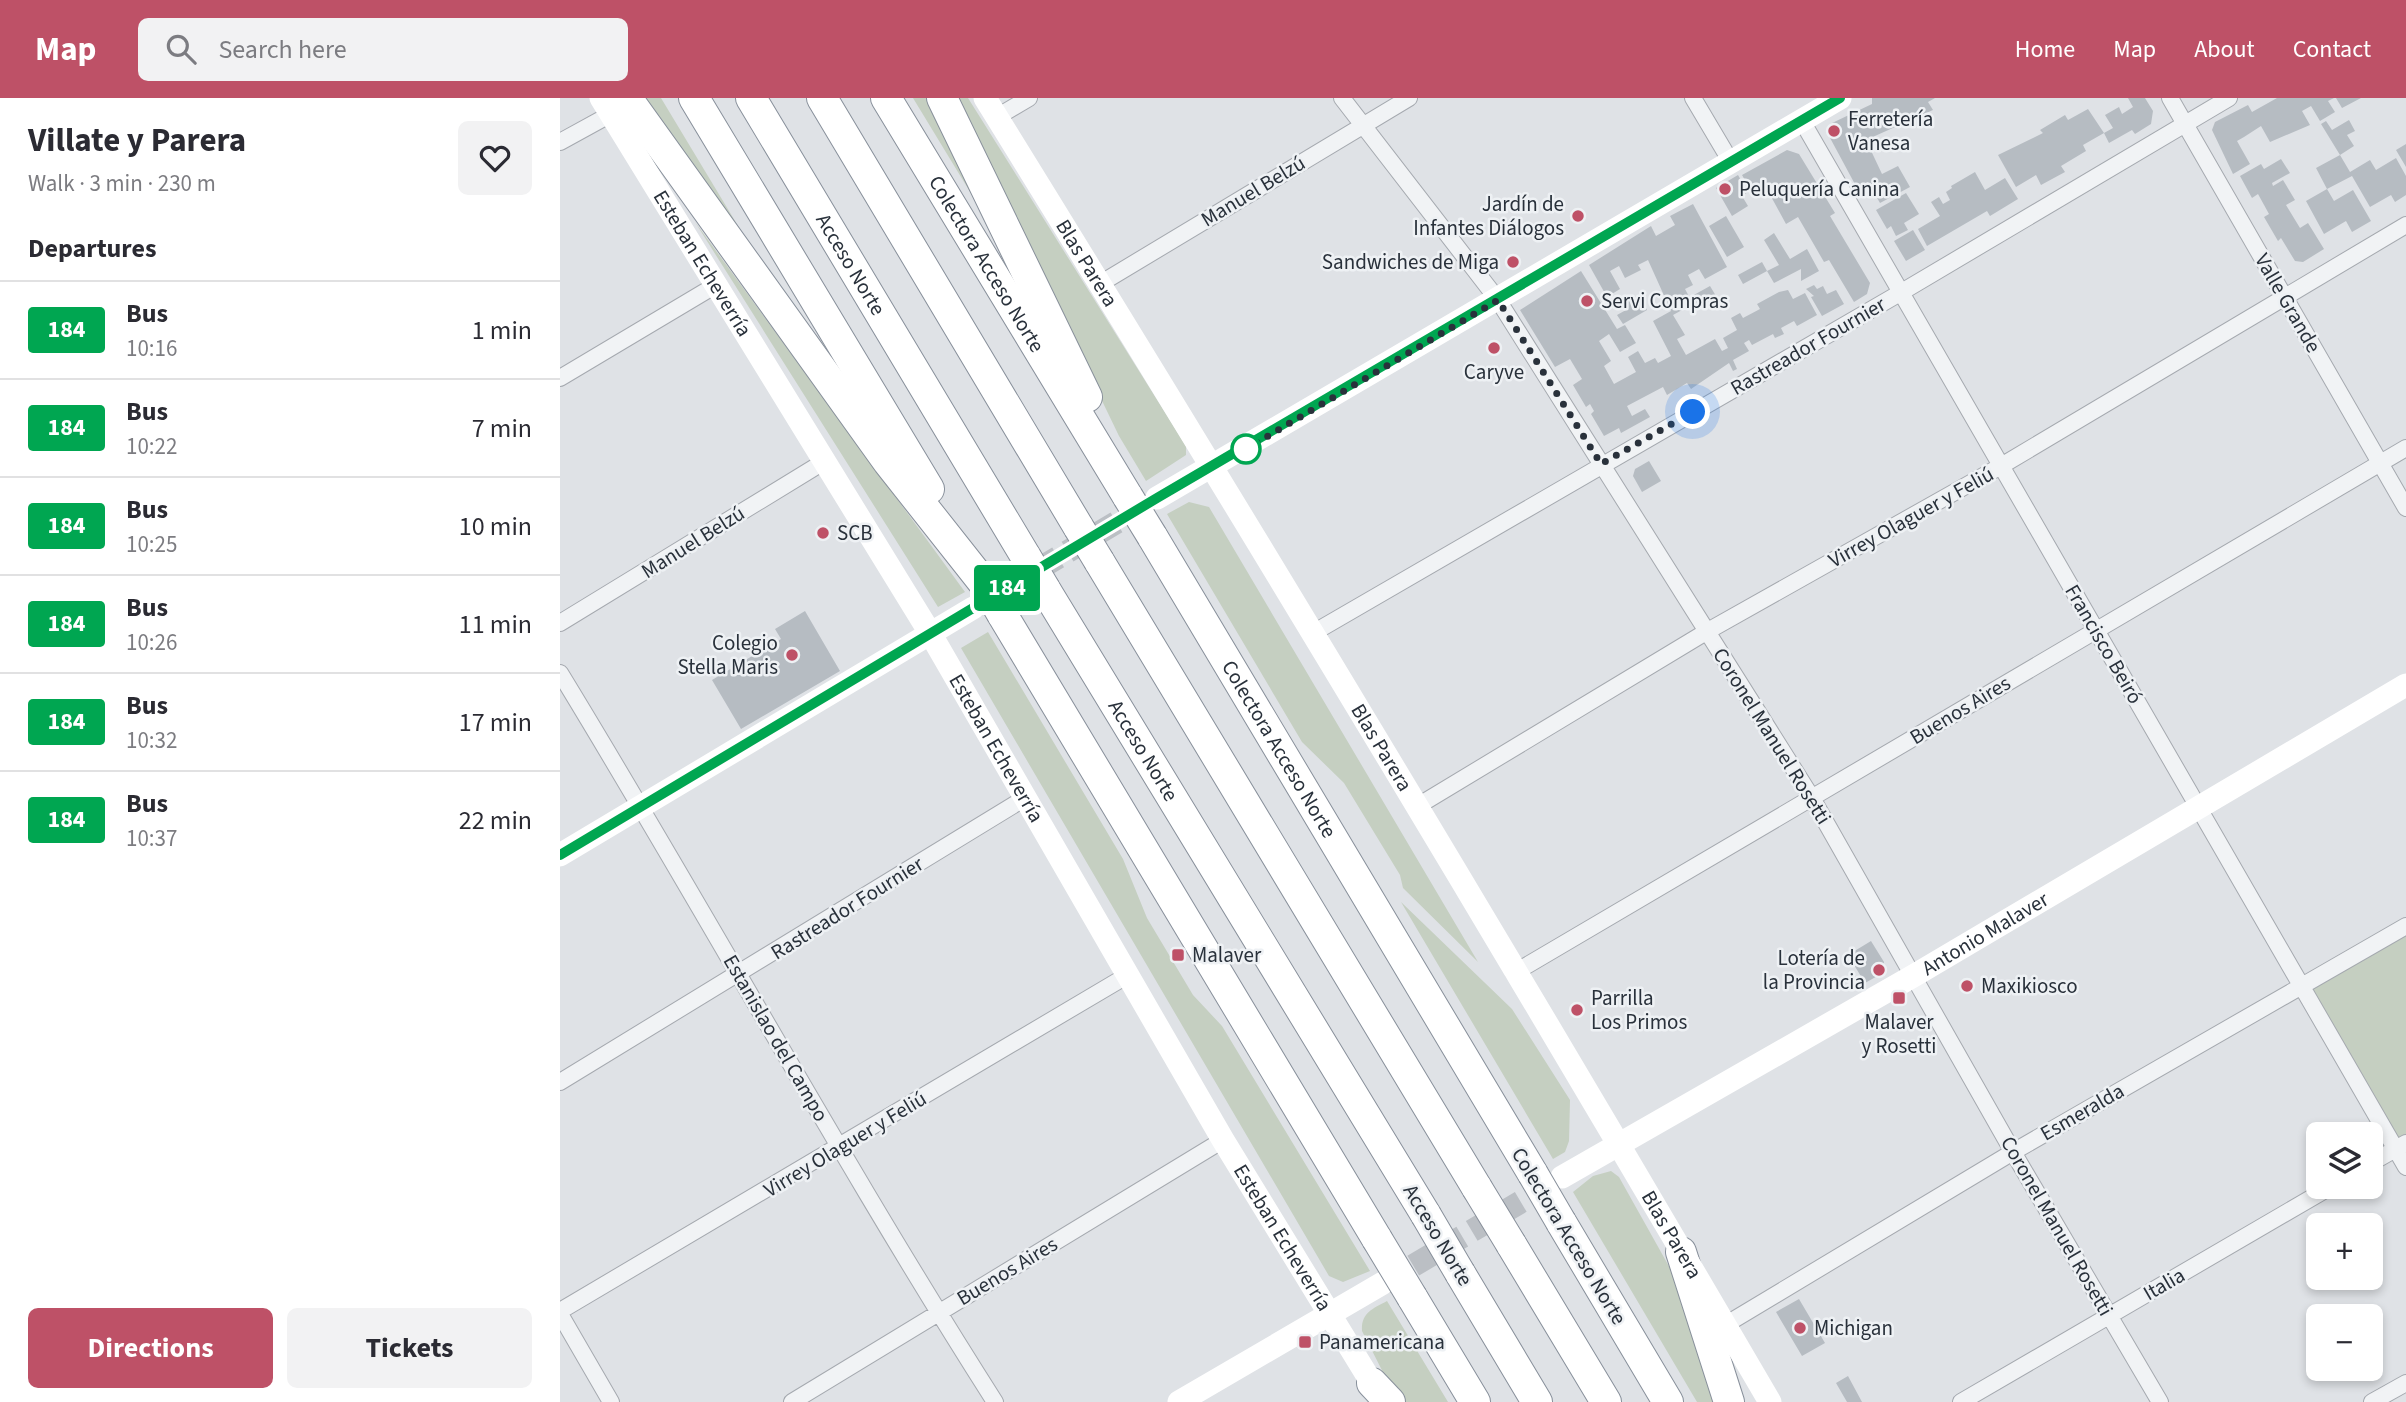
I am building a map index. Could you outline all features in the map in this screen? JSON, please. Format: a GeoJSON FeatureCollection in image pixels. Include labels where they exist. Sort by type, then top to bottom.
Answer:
{"type":"FeatureCollection","features":[{"type":"Feature","properties":{"kind":"highway"},"geometry":{"type":"LineString","coordinates":[[694,98],[980,591]]}},
{"type":"Feature","properties":{"kind":"highway","name":"Acceso Norte"},"geometry":{"type":"LineString","coordinates":[[751,98],[1537,1402]]}},
{"type":"Feature","properties":{"kind":"highway"},"geometry":{"type":"LineString","coordinates":[[822,98],[1606,1402]]}},
{"type":"Feature","properties":{"kind":"highway","name":"Colectora Acceso Norte"},"geometry":{"type":"LineString","coordinates":[[886,98],[1143,498],[1152,536],[1668,1402]]}},
{"type":"Feature","properties":{"kind":"highway"},"geometry":{"type":"LineString","coordinates":[[942,98],[1084,388],[1143,498]]}},
{"type":"Feature","properties":{"kind":"highway"},"geometry":{"type":"LineString","coordinates":[[613,103],[888,462],[980,591],[1002,614],[1475,1402]]}},
{"type":"Feature","properties":{"kind":"highway"},"geometry":{"type":"LineString","coordinates":[[1681,1252],[1729,1402]]}},
{"type":"Feature","properties":{"kind":"street"},"geometry":{"type":"LineString","coordinates":[[991,107],[1028,98]]}},
{"type":"Feature","properties":{"kind":"street","name":"Coronel Manuel Rosetti"},"geometry":{"type":"LineString","coordinates":[[1342,98],[1498,300],[1812,798],[1915,975],[2012,1152],[2160,1402]]}},
{"type":"Feature","properties":{"kind":"street","name":"Manuel Belzú"},"geometry":{"type":"LineString","coordinates":[[1098,285],[1409,98]]}},
{"type":"Feature","properties":{"kind":"street"},"geometry":{"type":"LineString","coordinates":[[1693,98],[1731,162]]}},
{"type":"Feature","properties":{"kind":"street"},"geometry":{"type":"LineString","coordinates":[[1143,498],[1213,468],[1840,98]]}},
{"type":"Feature","properties":{"kind":"street","name":"Valle Grande"},"geometry":{"type":"LineString","coordinates":[[2170,98],[2406,508]]}},
{"type":"Feature","properties":{"kind":"street","name":"Rastreador Fournier"},"geometry":{"type":"LineString","coordinates":[[1313,633],[1900,293],[2229,98]]}},
{"type":"Feature","properties":{"kind":"street"},"geometry":{"type":"LineString","coordinates":[[560,142],[613,103]]}},
{"type":"Feature","properties":{"kind":"street","name":"Esteban Echeverría"},"geometry":{"type":"LineString","coordinates":[[613,103],[716,285],[930,633],[1223,1140],[1382,1396]]}},
{"type":"Feature","properties":{"kind":"street","name":"Blas Parera"},"geometry":{"type":"LineString","coordinates":[[991,107],[1313,633],[1514,974],[1620,1143],[1770,1402]]}},
{"type":"Feature","properties":{"kind":"street","name":"Francisco Beiró"},"geometry":{"type":"LineString","coordinates":[[1802,121],[2197,809],[2302,987],[2401,1146],[2406,1167]]}},
{"type":"Feature","properties":{"kind":"street","name":"Virrey Olaguer y Feliú"},"geometry":{"type":"LineString","coordinates":[[1416,807],[1706,632],[2001,466],[2406,225]]}},
{"type":"Feature","properties":{"kind":"street"},"geometry":{"type":"LineString","coordinates":[[560,377],[716,285]]}},
{"type":"Feature","properties":{"kind":"street","name":"Buenos Aires"},"geometry":{"type":"LineString","coordinates":[[1514,974],[2406,448]]}},
{"type":"Feature","properties":{"kind":"street","name":"Manuel Belzú"},"geometry":{"type":"LineString","coordinates":[[560,623],[825,461]]}},
{"type":"Feature","properties":{"kind":"street"},"geometry":{"type":"LineString","coordinates":[[560,855],[930,633],[980,591]]}},
{"type":"Feature","properties":{"kind":"street","name":"Estanislao del Campo"},"geometry":{"type":"LineString","coordinates":[[560,673],[740,974],[839,1148],[995,1402]]}},
{"type":"Feature","properties":{"kind":"street","name":"Antonio Malaver"},"geometry":{"type":"LineString","coordinates":[[1562,1177],[1915,975],[2406,685]]}},
{"type":"Feature","properties":{"kind":"street","name":"Rastreador Fournier"},"geometry":{"type":"LineString","coordinates":[[560,1082],[1025,798]]}},
{"type":"Feature","properties":{"kind":"street","name":"Esmeralda"},"geometry":{"type":"LineString","coordinates":[[1725,1325],[2012,1152],[2406,926]]}},
{"type":"Feature","properties":{"kind":"street","name":"Virrey Olaguer y Feliú"},"geometry":{"type":"LineString","coordinates":[[560,1313],[1128,975]]}},
{"type":"Feature","properties":{"kind":"street","name":"Buenos Aires"},"geometry":{"type":"LineString","coordinates":[[792,1402],[1223,1140]]}},
{"type":"Feature","properties":{"kind":"street"},"geometry":{"type":"LineString","coordinates":[[2383,1156],[2401,1146]]}},
{"type":"Feature","properties":{"kind":"street","name":"Italia"},"geometry":{"type":"LineString","coordinates":[[1961,1402],[2310,1199]]}},
{"type":"Feature","properties":{"kind":"street"},"geometry":{"type":"LineString","coordinates":[[1179,1402],[1383,1283]]}},
{"type":"Feature","properties":{"kind":"street"},"geometry":{"type":"LineString","coordinates":[[560,1313],[611,1402]]}},
{"type":"Feature","properties":{"kind":"street"},"geometry":{"type":"LineString","coordinates":[[2372,1402],[2406,1383]]}},
{"type":"Feature","properties":{"kind":"green space"},"geometry":{"type":"Polygon","coordinates":[[[637,98],[661,98],[782,299],[637,98]]]}},
{"type":"Feature","properties":{"kind":"green space"},"geometry":{"type":"Polygon","coordinates":[[[913,98],[930,98],[1012,261],[913,98]]]}},
{"type":"Feature","properties":{"kind":"green space"},"geometry":{"type":"Polygon","coordinates":[[[956,98],[968,98],[1186,446],[1186,455],[1146,481],[1119,436],[956,98]]]}},
{"type":"Feature","properties":{"kind":"green space"},"geometry":{"type":"Polygon","coordinates":[[[695,222],[965,592],[938,607],[695,222]]]}},
{"type":"Feature","properties":{"kind":"green space"},"geometry":{"type":"Polygon","coordinates":[[[1189,502],[1209,507],[1478,962],[1403,888],[1400,875],[1344,783],[1302,742],[1167,514],[1189,502]]]}},
{"type":"Feature","properties":{"kind":"green space"},"geometry":{"type":"Polygon","coordinates":[[[988,632],[1123,859],[1147,918],[1193,995],[1222,1026],[1370,1271],[1343,1282],[1329,1276],[961,648],[988,632]]]}},
{"type":"Feature","properties":{"kind":"green space"},"geometry":{"type":"Polygon","coordinates":[[[1401,902],[1512,1009],[1570,1100],[1569,1141],[1565,1152],[1553,1159],[1401,902]]]}},
{"type":"Feature","properties":{"kind":"green space"},"geometry":{"type":"Polygon","coordinates":[[[2406,935],[2406,1135],[2399,1139],[2312,989],[2406,935]]]}},
{"type":"Feature","properties":{"kind":"green space"},"geometry":{"type":"Polygon","coordinates":[[[1611,1171],[1619,1177],[1680,1286],[1721,1402],[1697,1402],[1573,1192],[1593,1176],[1611,1171]]]}},
{"type":"Feature","properties":{"kind":"green space"},"geometry":{"type":"Polygon","coordinates":[[[1387,1301],[1448,1402],[1402,1402],[1391,1388],[1362,1331],[1366,1316],[1372,1309],[1387,1301]]]}},
{"type":"Feature","properties":{"kind":"building"},"geometry":{"type":"Polygon","coordinates":[[[1872,98],[1935,98],[1928,102],[1933,110],[1866,140],[1882,174],[1898,166],[1910,187],[1880,203],[1868,182],[1857,188],[1829,136],[1830,124],[1872,104],[1872,98]]]}},
{"type":"Feature","properties":{"kind":"building"},"geometry":{"type":"Polygon","coordinates":[[[2128,98],[2145,98],[2153,111],[2151,124],[2135,134],[2132,130],[2109,143],[2104,133],[2113,128],[2105,115],[2119,107],[2122,114],[2133,107],[2128,98]]]}},
{"type":"Feature","properties":{"kind":"building"},"geometry":{"type":"Polygon","coordinates":[[[2277,98],[2334,98],[2328,101],[2335,112],[2320,121],[2311,106],[2302,111],[2310,125],[2270,142],[2261,126],[2237,141],[2250,164],[2233,174],[2212,130],[2215,122],[2248,105],[2252,112],[2277,98]]]}},
{"type":"Feature","properties":{"kind":"building"},"geometry":{"type":"Polygon","coordinates":[[[2336,98],[2361,98],[2342,108],[2336,98]]]}},
{"type":"Feature","properties":{"kind":"building"},"geometry":{"type":"Polygon","coordinates":[[[2088,109],[2104,133],[2083,145],[2086,151],[2061,166],[2065,172],[2041,185],[2036,175],[2016,187],[1998,155],[2043,133],[2040,130],[2065,115],[2068,120],[2088,109]]]}},
{"type":"Feature","properties":{"kind":"building"},"geometry":{"type":"Polygon","coordinates":[[[2349,120],[2355,131],[2347,135],[2354,146],[2340,155],[2321,124],[2326,121],[2332,130],[2349,120]]]}},
{"type":"Feature","properties":{"kind":"building"},"geometry":{"type":"Polygon","coordinates":[[[2406,144],[2406,167],[2396,150],[2406,144]]]}},
{"type":"Feature","properties":{"kind":"building"},"geometry":{"type":"Polygon","coordinates":[[[1787,150],[1799,154],[1835,213],[1830,216],[1870,283],[1867,294],[1854,302],[1829,260],[1824,262],[1798,217],[1786,224],[1768,191],[1755,198],[1742,175],[1787,150]]]}},
{"type":"Feature","properties":{"kind":"building"},"geometry":{"type":"Polygon","coordinates":[[[2340,155],[2350,172],[2370,160],[2376,170],[2396,158],[2406,176],[2406,195],[2395,202],[2391,195],[2370,207],[2352,176],[2327,189],[2316,168],[2340,155]]]}},
{"type":"Feature","properties":{"kind":"building"},"geometry":{"type":"Polygon","coordinates":[[[2281,159],[2290,173],[2272,183],[2273,186],[2283,180],[2295,200],[2286,205],[2300,228],[2308,223],[2324,249],[2303,262],[2295,261],[2281,238],[2278,241],[2264,217],[2269,214],[2258,194],[2252,198],[2240,176],[2261,164],[2264,169],[2281,159]]]}},
{"type":"Feature","properties":{"kind":"building"},"geometry":{"type":"Polygon","coordinates":[[[1975,172],[1985,190],[2005,178],[2018,199],[1990,216],[1987,211],[1927,246],[1918,229],[1940,216],[1931,202],[1939,197],[1943,204],[1950,200],[1946,192],[1951,186],[1975,172]]]}},
{"type":"Feature","properties":{"kind":"building"},"geometry":{"type":"Polygon","coordinates":[[[1738,175],[1748,192],[1742,196],[1748,206],[1732,216],[1716,188],[1738,175]]]}},
{"type":"Feature","properties":{"kind":"building"},"geometry":{"type":"Polygon","coordinates":[[[2327,189],[2334,201],[2353,190],[2371,221],[2352,232],[2346,221],[2324,234],[2306,201],[2327,189]]]}},
{"type":"Feature","properties":{"kind":"building"},"geometry":{"type":"Polygon","coordinates":[[[1906,193],[1919,214],[1904,223],[1908,230],[1896,236],[1891,226],[1887,229],[1876,210],[1906,193]]]}},
{"type":"Feature","properties":{"kind":"building"},"geometry":{"type":"Polygon","coordinates":[[[1693,204],[1727,267],[1705,279],[1699,269],[1688,275],[1693,285],[1685,289],[1693,304],[1673,315],[1685,335],[1677,339],[1686,355],[1715,339],[1722,351],[1728,348],[1723,338],[1737,330],[1731,318],[1740,313],[1743,318],[1760,309],[1757,304],[1779,292],[1788,290],[1793,299],[1805,293],[1817,315],[1797,326],[1794,321],[1781,328],[1784,334],[1775,338],[1773,334],[1752,345],[1749,340],[1744,343],[1749,351],[1733,360],[1737,369],[1733,371],[1729,363],[1691,389],[1687,383],[1667,395],[1663,387],[1627,406],[1632,416],[1645,409],[1650,417],[1621,433],[1619,428],[1604,436],[1591,414],[1594,411],[1590,404],[1586,407],[1573,385],[1582,379],[1570,359],[1555,367],[1520,310],[1581,271],[1617,329],[1625,325],[1636,343],[1620,352],[1609,334],[1599,341],[1611,361],[1604,366],[1614,384],[1636,372],[1628,357],[1638,351],[1645,363],[1655,358],[1658,363],[1671,356],[1653,321],[1671,311],[1648,260],[1638,265],[1641,270],[1625,278],[1619,266],[1610,271],[1620,289],[1607,297],[1589,265],[1651,226],[1656,236],[1675,225],[1670,216],[1693,204]]]}},
{"type":"Feature","properties":{"kind":"building"},"geometry":{"type":"Polygon","coordinates":[[[1726,216],[1744,247],[1727,257],[1709,226],[1726,216]]]}},
{"type":"Feature","properties":{"kind":"building"},"geometry":{"type":"Polygon","coordinates":[[[1913,230],[1925,250],[1906,261],[1894,241],[1913,230]]]}},
{"type":"Feature","properties":{"kind":"building"},"geometry":{"type":"Polygon","coordinates":[[[1774,233],[1790,259],[1807,249],[1819,271],[1801,281],[1801,269],[1774,283],[1767,271],[1779,265],[1764,240],[1774,233]]]}},
{"type":"Feature","properties":{"kind":"building"},"geometry":{"type":"Polygon","coordinates":[[[1762,262],[1767,271],[1743,284],[1738,275],[1762,262]]]}},
{"type":"Feature","properties":{"kind":"building"},"geometry":{"type":"Polygon","coordinates":[[[1814,285],[1817,289],[1823,286],[1827,294],[1836,290],[1844,304],[1822,316],[1811,297],[1814,296],[1806,289],[1814,285]]]}},
{"type":"Feature","properties":{"kind":"building"},"geometry":{"type":"Polygon","coordinates":[[[1710,286],[1716,296],[1698,306],[1692,296],[1710,286]]]}},
{"type":"Feature","properties":{"kind":"building"},"geometry":{"type":"Polygon","coordinates":[[[1630,295],[1634,303],[1641,299],[1647,310],[1623,324],[1617,315],[1626,310],[1621,301],[1630,295]]]}},
{"type":"Feature","properties":{"kind":"building"},"geometry":{"type":"Polygon","coordinates":[[[1649,461],[1661,481],[1642,492],[1633,476],[1635,469],[1649,461]]]}},
{"type":"Feature","properties":{"kind":"building","name":"Colegio Stella Maris"},"geometry":{"type":"Polygon","coordinates":[[[805,611],[840,671],[741,729],[712,680],[781,639],[775,629],[805,611]]]}},
{"type":"Feature","properties":{"kind":"building"},"geometry":{"type":"Polygon","coordinates":[[[1871,941],[1884,962],[1881,974],[1865,983],[1848,955],[1871,941]]]}},
{"type":"Feature","properties":{"kind":"building","name":"Michigan"},"geometry":{"type":"Polygon","coordinates":[[[1799,1299],[1825,1343],[1802,1356],[1776,1312],[1799,1299]]]}},
{"type":"Feature","properties":{"kind":"building"},"geometry":{"type":"Polygon","coordinates":[[[1848,1376],[1862,1402],[1847,1402],[1836,1383],[1848,1376]]]}},
{"type":"Feature","properties":{"kind":"tunnel"},"geometry":{"type":"LineString","coordinates":[[980,604],[1149,503]]}},
{"type":"Feature","properties":{"kind":"tunnel"},"geometry":{"type":"LineString","coordinates":[[1384,1283],[1556,1181]]}},
{"type":"Feature","properties":{"kind":"bus line","name":"184"},"geometry":{"type":"LineString","coordinates":[[560,855],[1157,498],[1244,450],[1840,98]]}},
{"type":"Feature","properties":{"kind":"place","name":"Ferretería Vanesa"},"geometry":{"type":"Point","coordinates":[1834,131]}},
{"type":"Feature","properties":{"kind":"place","name":"Peluquería Canina"},"geometry":{"type":"Point","coordinates":[1725,189]}},
{"type":"Feature","properties":{"kind":"place","name":"Jardín de Infantes Diálogos"},"geometry":{"type":"Point","coordinates":[1578,216]}},
{"type":"Feature","properties":{"kind":"place","name":"Sandwiches de Miga"},"geometry":{"type":"Point","coordinates":[1513,262]}},
{"type":"Feature","properties":{"kind":"place","name":"Servi Compras"},"geometry":{"type":"Point","coordinates":[1587,301]}},
{"type":"Feature","properties":{"kind":"place","name":"Caryve"},"geometry":{"type":"Point","coordinates":[1494,348]}},
{"type":"Feature","properties":{"kind":"place","name":"SCB"},"geometry":{"type":"Point","coordinates":[823,533]}},
{"type":"Feature","properties":{"kind":"place","name":"Colegio Stella Maris"},"geometry":{"type":"Point","coordinates":[792,655]}},
{"type":"Feature","properties":{"kind":"place","name":"Malaver"},"geometry":{"type":"Point","coordinates":[1178,955]}},
{"type":"Feature","properties":{"kind":"place","name":"Lotería de la Provincia"},"geometry":{"type":"Point","coordinates":[1879,970]}},
{"type":"Feature","properties":{"kind":"place","name":"Maxikiosco"},"geometry":{"type":"Point","coordinates":[1967,986]}},
{"type":"Feature","properties":{"kind":"place","name":"Malaver y Rosetti"},"geometry":{"type":"Point","coordinates":[1899,998]}},
{"type":"Feature","properties":{"kind":"place","name":"Parrilla Los Primos"},"geometry":{"type":"Point","coordinates":[1577,1010]}},
{"type":"Feature","properties":{"kind":"place","name":"Michigan"},"geometry":{"type":"Point","coordinates":[1800,1328]}},
{"type":"Feature","properties":{"kind":"place","name":"Panamericana"},"geometry":{"type":"Point","coordinates":[1305,1342]}},
{"type":"Feature","properties":{"kind":"route"},"geometry":{"type":"LineString","coordinates":[[1246,449],[1244,450],[1498,300],[1601,464],[1693,412]]}}]}
